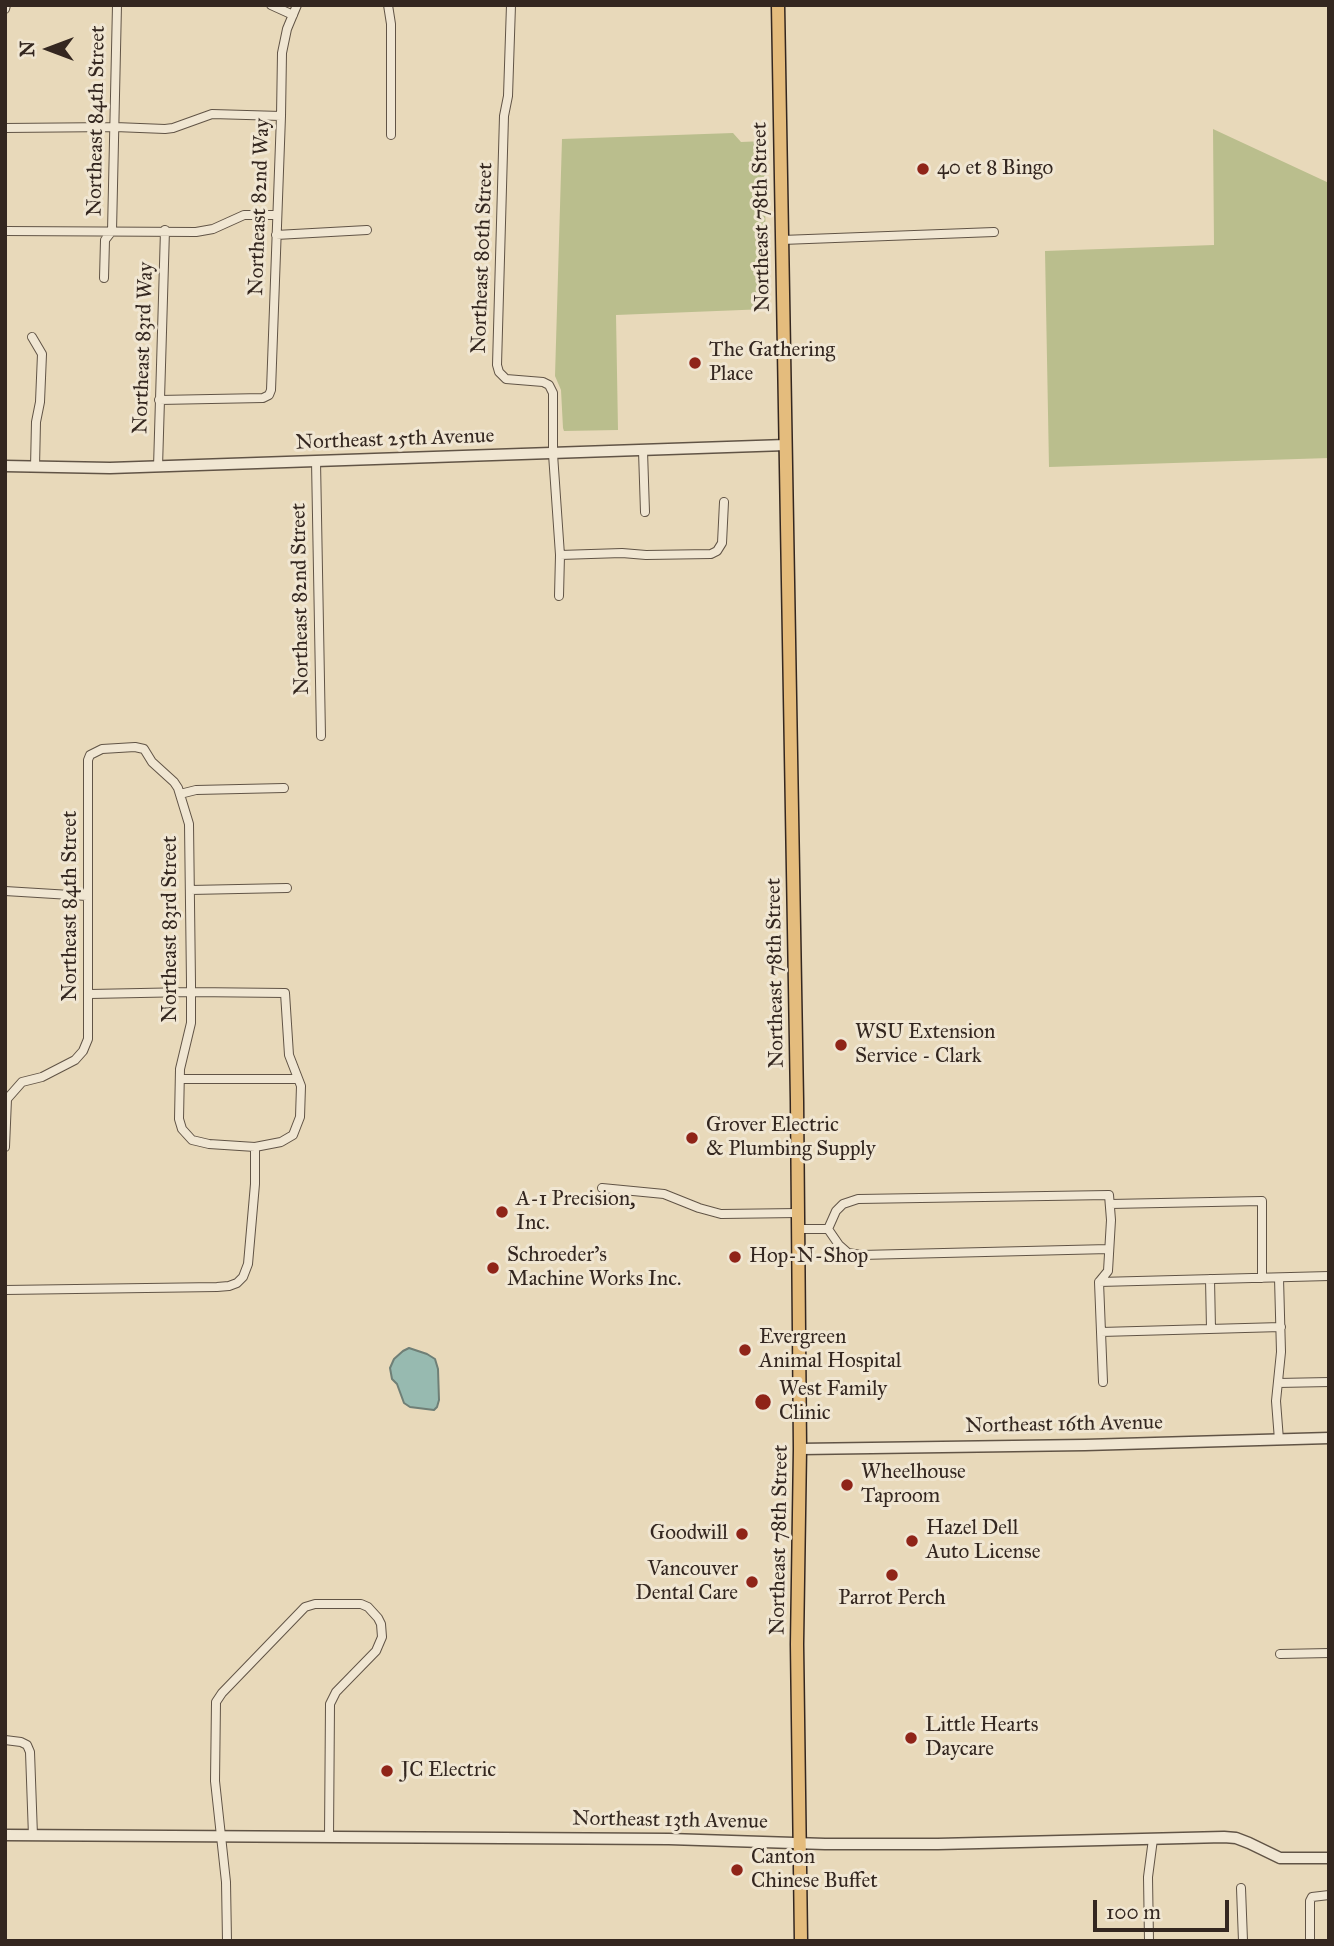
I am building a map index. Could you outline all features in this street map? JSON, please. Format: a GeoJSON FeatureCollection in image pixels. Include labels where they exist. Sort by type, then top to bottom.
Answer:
{"type":"FeatureCollection","features":[{"type":"Feature","properties":{"kind":"main road","name":"Northeast 78th Street"},"geometry":{"type":"LineString","coordinates":[[778,5],[798,1213],[800,1449],[797,1644],[801,1941]]}},
{"type":"Feature","properties":{"kind":"street","name":"Northeast 84th Street"},"geometry":{"type":"LineString","coordinates":[[104,278],[105,240],[112,231],[117,5]]}},
{"type":"Feature","properties":{"kind":"street"},"geometry":{"type":"LineString","coordinates":[[271,5],[292,18]]}},
{"type":"Feature","properties":{"kind":"street","name":"Northeast 82nd Way"},"geometry":{"type":"LineString","coordinates":[[159,400],[269,396],[282,53],[296,5]]}},
{"type":"Feature","properties":{"kind":"street"},"geometry":{"type":"LineString","coordinates":[[387,5],[391,24],[391,135]]}},
{"type":"Feature","properties":{"kind":"street","name":"Northeast 80th Street"},"geometry":{"type":"LineString","coordinates":[[511,5],[508,96],[504,116],[497,365],[499,372],[506,379],[543,382],[552,390],[553,454],[560,555],[559,596]]}},
{"type":"Feature","properties":{"kind":"street"},"geometry":{"type":"LineString","coordinates":[[5,128],[173,128],[212,114],[281,116]]}},
{"type":"Feature","properties":{"kind":"street"},"geometry":{"type":"LineString","coordinates":[[5,231],[204,231],[244,215],[277,215]]}},
{"type":"Feature","properties":{"kind":"street","name":"Northeast 83rd Way"},"geometry":{"type":"LineString","coordinates":[[158,467],[165,230]]}},
{"type":"Feature","properties":{"kind":"street"},"geometry":{"type":"LineString","coordinates":[[276,235],[367,230]]}},
{"type":"Feature","properties":{"kind":"street"},"geometry":{"type":"LineString","coordinates":[[782,240],[994,232]]}},
{"type":"Feature","properties":{"kind":"street"},"geometry":{"type":"LineString","coordinates":[[32,337],[42,354],[35,467]]}},
{"type":"Feature","properties":{"kind":"street","name":"Northeast 25th Avenue"},"geometry":{"type":"LineString","coordinates":[[5,466],[158,467],[786,445]]}},
{"type":"Feature","properties":{"kind":"street"},"geometry":{"type":"LineString","coordinates":[[643,451],[645,512]]}},
{"type":"Feature","properties":{"kind":"street","name":"Northeast 82nd Street"},"geometry":{"type":"LineString","coordinates":[[316,461],[321,736]]}},
{"type":"Feature","properties":{"kind":"street"},"geometry":{"type":"LineString","coordinates":[[560,555],[711,554],[717,551],[722,543],[724,502]]}},
{"type":"Feature","properties":{"kind":"street","name":"Northeast 83rd Street"},"geometry":{"type":"LineString","coordinates":[[88,761],[90,755],[102,749],[144,749],[160,771],[174,782],[180,794],[189,824],[191,1023],[181,1060],[179,1119],[182,1129],[189,1137],[202,1144],[255,1147]]}},
{"type":"Feature","properties":{"kind":"street","name":"Northeast 84th Street"},"geometry":{"type":"LineString","coordinates":[[5,1147],[7,1099],[22,1082],[58,1070],[75,1060],[88,1039],[88,761]]}},
{"type":"Feature","properties":{"kind":"street"},"geometry":{"type":"LineString","coordinates":[[180,794],[196,790],[284,788]]}},
{"type":"Feature","properties":{"kind":"street"},"geometry":{"type":"LineString","coordinates":[[190,890],[287,888]]}},
{"type":"Feature","properties":{"kind":"street"},"geometry":{"type":"LineString","coordinates":[[5,891],[87,896]]}},
{"type":"Feature","properties":{"kind":"street"},"geometry":{"type":"LineString","coordinates":[[5,1290],[229,1286],[239,1281],[248,1264],[255,1184],[255,1147],[286,1140],[293,1135],[300,1117],[301,1086],[289,1055],[285,993],[90,994]]}},
{"type":"Feature","properties":{"kind":"street"},"geometry":{"type":"LineString","coordinates":[[180,1079],[297,1079]]}},
{"type":"Feature","properties":{"kind":"street"},"geometry":{"type":"LineString","coordinates":[[602,1188],[664,1194],[721,1214],[798,1213]]}},
{"type":"Feature","properties":{"kind":"street"},"geometry":{"type":"LineString","coordinates":[[828,1228],[842,1205],[858,1199],[1109,1195],[1108,1271],[1099,1282],[1102,1382]]}},
{"type":"Feature","properties":{"kind":"street"},"geometry":{"type":"LineString","coordinates":[[1110,1205],[1262,1201],[1262,1278]]}},
{"type":"Feature","properties":{"kind":"street"},"geometry":{"type":"LineString","coordinates":[[798,1229],[828,1228]]}},
{"type":"Feature","properties":{"kind":"street"},"geometry":{"type":"LineString","coordinates":[[828,1228],[848,1253],[861,1255],[1109,1249]]}},
{"type":"Feature","properties":{"kind":"street"},"geometry":{"type":"LineString","coordinates":[[1099,1282],[1329,1276]]}},
{"type":"Feature","properties":{"kind":"street"},"geometry":{"type":"LineString","coordinates":[[1279,1278],[1281,1352],[1276,1401],[1279,1440]]}},
{"type":"Feature","properties":{"kind":"street"},"geometry":{"type":"LineString","coordinates":[[1210,1279],[1211,1329]]}},
{"type":"Feature","properties":{"kind":"street"},"geometry":{"type":"LineString","coordinates":[[1101,1332],[1281,1327]]}},
{"type":"Feature","properties":{"kind":"street"},"geometry":{"type":"LineString","coordinates":[[1278,1383],[1329,1382]]}},
{"type":"Feature","properties":{"kind":"street","name":"Northeast 16th Avenue"},"geometry":{"type":"LineString","coordinates":[[800,1449],[1329,1438]]}},
{"type":"Feature","properties":{"kind":"street"},"geometry":{"type":"LineString","coordinates":[[227,1941],[226,1882],[215,1781],[216,1702],[308,1605],[361,1604],[372,1611],[381,1623],[381,1643],[336,1692],[330,1704],[329,1837]]}},
{"type":"Feature","properties":{"kind":"street"},"geometry":{"type":"LineString","coordinates":[[1280,1654],[1329,1653]]}},
{"type":"Feature","properties":{"kind":"street"},"geometry":{"type":"LineString","coordinates":[[5,1740],[27,1745],[31,1758],[33,1836]]}},
{"type":"Feature","properties":{"kind":"street","name":"Northeast 13th Avenue"},"geometry":{"type":"LineString","coordinates":[[5,1835],[669,1839],[938,1844],[1236,1838],[1280,1858],[1329,1858]]}},
{"type":"Feature","properties":{"kind":"street"},"geometry":{"type":"LineString","coordinates":[[1149,1941],[1148,1877],[1153,1839]]}},
{"type":"Feature","properties":{"kind":"street"},"geometry":{"type":"LineString","coordinates":[[1241,1888],[1243,1941]]}},
{"type":"Feature","properties":{"kind":"street"},"geometry":{"type":"LineString","coordinates":[[1310,1941],[1310,1901],[1312,1897],[1329,1895]]}},
{"type":"Feature","properties":{"kind":"green space"},"geometry":{"type":"Polygon","coordinates":[[[1213,129],[1329,183],[1329,458],[1049,467],[1045,251],[1214,245],[1213,129]]]}},
{"type":"Feature","properties":{"kind":"green space"},"geometry":{"type":"Polygon","coordinates":[[[733,133],[741,142],[764,141],[767,309],[616,315],[618,430],[564,431],[561,390],[555,376],[562,139],[733,133]]]}},
{"type":"Feature","properties":{"kind":"water"},"geometry":{"type":"Polygon","coordinates":[[[409,1348],[435,1359],[439,1400],[434,1410],[410,1407],[404,1403],[397,1384],[392,1379],[390,1368],[394,1359],[409,1348]]]}},
{"type":"Feature","properties":{"kind":"place","name":"40 et 8 Bingo"},"geometry":{"type":"Point","coordinates":[923,169]}},
{"type":"Feature","properties":{"kind":"place","name":"The Gathering Place"},"geometry":{"type":"Point","coordinates":[695,363]}},
{"type":"Feature","properties":{"kind":"place","name":"WSU Extension Service - Clark"},"geometry":{"type":"Point","coordinates":[841,1045]}},
{"type":"Feature","properties":{"kind":"place","name":"Grover Electric & Plumbing Supply"},"geometry":{"type":"Point","coordinates":[692,1138]}},
{"type":"Feature","properties":{"kind":"place","name":"A-1 Precision, Inc."},"geometry":{"type":"Point","coordinates":[502,1212]}},
{"type":"Feature","properties":{"kind":"place","name":"Hop-N-Shop"},"geometry":{"type":"Point","coordinates":[735,1257]}},
{"type":"Feature","properties":{"kind":"place","name":"Schroeder's Machine Works Inc."},"geometry":{"type":"Point","coordinates":[493,1268]}},
{"type":"Feature","properties":{"kind":"place","name":"Evergreen Animal Hospital"},"geometry":{"type":"Point","coordinates":[745,1350]}},
{"type":"Feature","properties":{"kind":"place","name":"West Family Clinic"},"geometry":{"type":"Point","coordinates":[763,1402]}},
{"type":"Feature","properties":{"kind":"place","name":"Wheelhouse Taproom"},"geometry":{"type":"Point","coordinates":[847,1485]}},
{"type":"Feature","properties":{"kind":"place","name":"Goodwill"},"geometry":{"type":"Point","coordinates":[742,1534]}},
{"type":"Feature","properties":{"kind":"place","name":"Hazel Dell Auto License"},"geometry":{"type":"Point","coordinates":[912,1541]}},
{"type":"Feature","properties":{"kind":"place","name":"Parrot Perch"},"geometry":{"type":"Point","coordinates":[892,1575]}},
{"type":"Feature","properties":{"kind":"place","name":"Vancouver Dental Care"},"geometry":{"type":"Point","coordinates":[752,1582]}},
{"type":"Feature","properties":{"kind":"place","name":"Little Hearts Daycare"},"geometry":{"type":"Point","coordinates":[911,1738]}},
{"type":"Feature","properties":{"kind":"place","name":"JC Electric"},"geometry":{"type":"Point","coordinates":[387,1771]}},
{"type":"Feature","properties":{"kind":"place","name":"Canton Chinese Buffet"},"geometry":{"type":"Point","coordinates":[737,1870]}}]}
